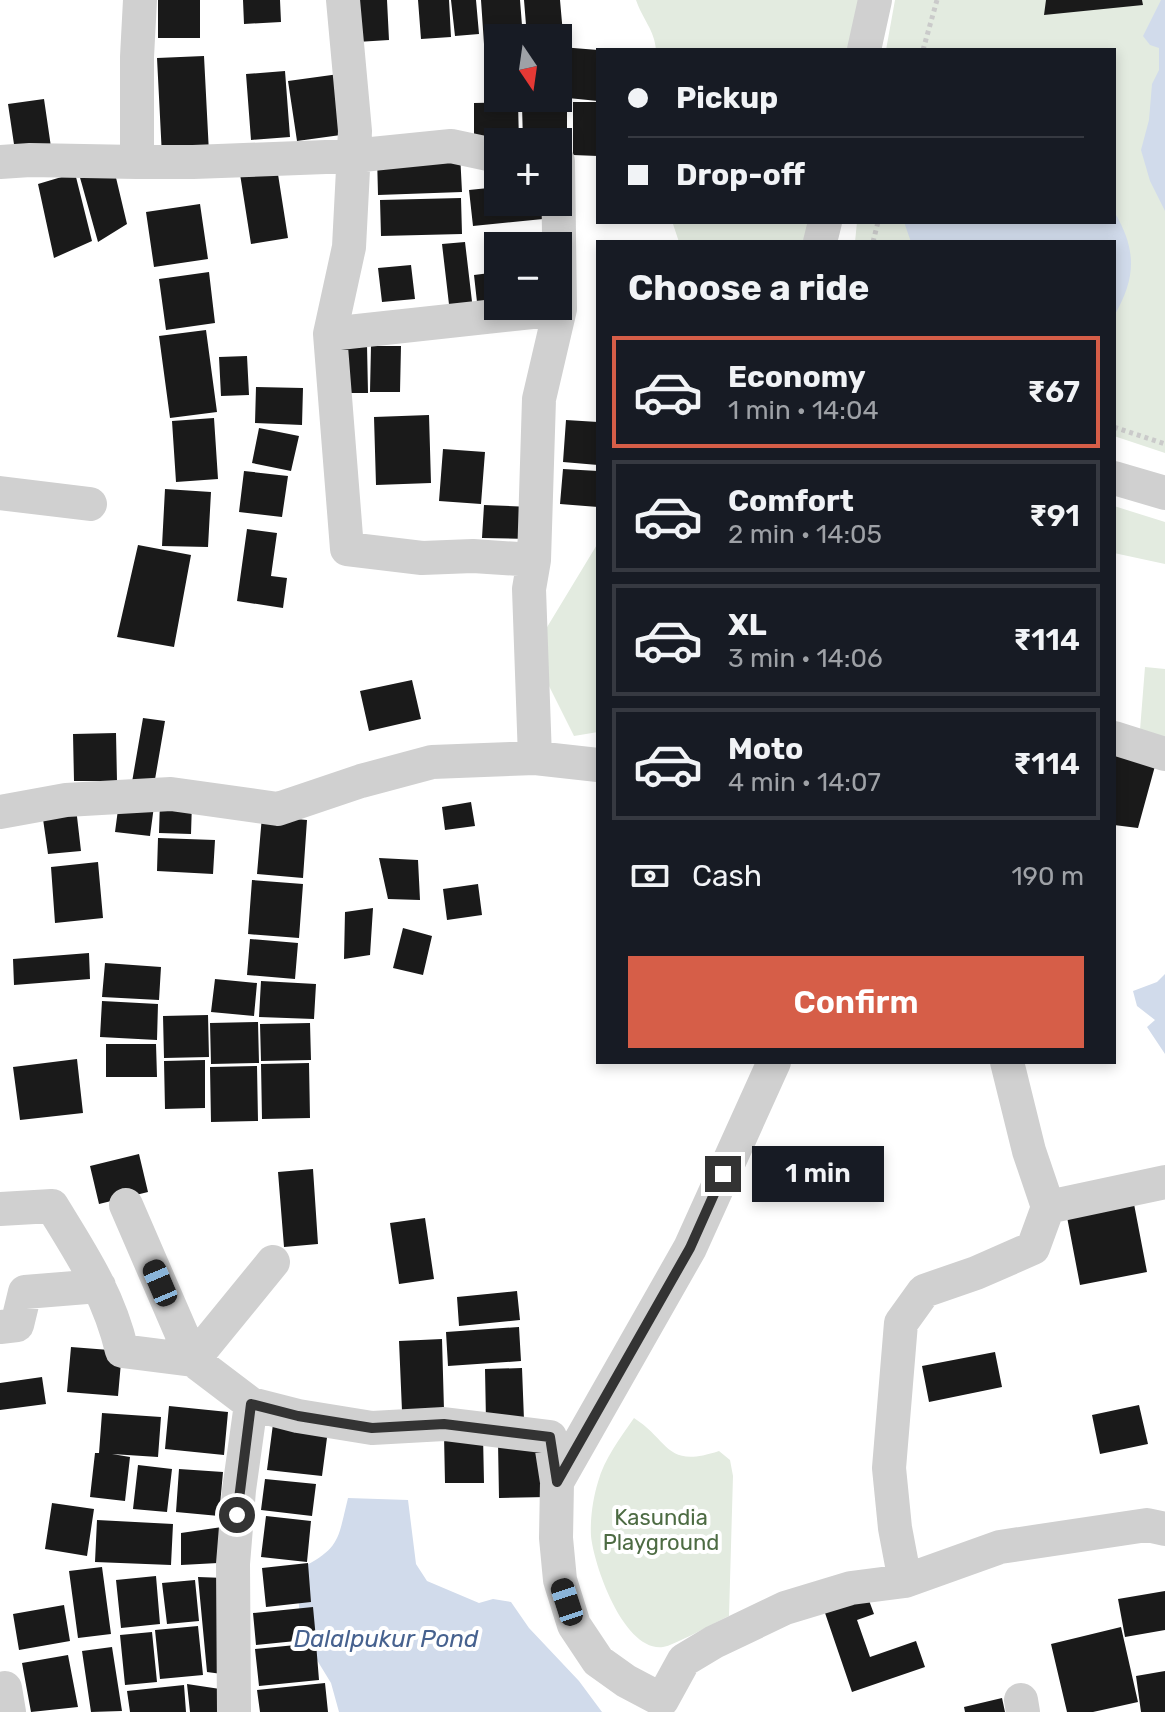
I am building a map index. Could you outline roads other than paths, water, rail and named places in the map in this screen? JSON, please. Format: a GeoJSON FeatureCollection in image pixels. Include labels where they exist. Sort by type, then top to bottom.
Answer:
{"type":"FeatureCollection","features":[{"type":"Feature","properties":{"kind":"street"},"geometry":{"type":"LineString","coordinates":[[137,162],[140,0]]}},
{"type":"Feature","properties":{"kind":"street"},"geometry":{"type":"LineString","coordinates":[[343,0],[355,131],[349,247],[330,334],[347,549],[422,558],[473,556],[534,560]]}},
{"type":"Feature","properties":{"kind":"street"},"geometry":{"type":"LineString","coordinates":[[864,48],[875,0]]}},
{"type":"Feature","properties":{"kind":"street"},"geometry":{"type":"LineString","coordinates":[[0,162],[193,162],[352,156],[451,146],[484,153]]}},
{"type":"Feature","properties":{"kind":"street"},"geometry":{"type":"LineString","coordinates":[[330,334],[484,317]]}},
{"type":"Feature","properties":{"kind":"street"},"geometry":{"type":"LineString","coordinates":[[535,758],[529,589],[534,560],[539,399],[557,320]]}},
{"type":"Feature","properties":{"kind":"street"},"geometry":{"type":"LineString","coordinates":[[1116,479],[1165,493]]}},
{"type":"Feature","properties":{"kind":"street"},"geometry":{"type":"LineString","coordinates":[[0,493],[90,504]]}},
{"type":"Feature","properties":{"kind":"street"},"geometry":{"type":"LineString","coordinates":[[1116,739],[1165,754]]}},
{"type":"Feature","properties":{"kind":"street"},"geometry":{"type":"LineString","coordinates":[[0,812],[66,800],[171,794],[278,809],[361,781],[432,762],[535,758],[596,765]]}},
{"type":"Feature","properties":{"kind":"street"},"geometry":{"type":"LineString","coordinates":[[557,1482],[690,1248],[773,1064]]}},
{"type":"Feature","properties":{"kind":"street"},"geometry":{"type":"LineString","coordinates":[[905,1581],[895,1528],[889,1468],[901,1323],[924,1291],[1033,1248],[1048,1207],[1029,1151],[1007,1064]]}},
{"type":"Feature","properties":{"kind":"street"},"geometry":{"type":"LineString","coordinates":[[1048,1207],[1165,1182]]}},
{"type":"Feature","properties":{"kind":"street"},"geometry":{"type":"LineString","coordinates":[[126,1205],[193,1360],[251,1404],[298,1416],[372,1428],[444,1424],[550,1437],[557,1482],[556,1538],[560,1580],[574,1625],[598,1661],[665,1706],[684,1660],[785,1608],[851,1588],[905,1581],[1000,1547],[1147,1525],[1165,1529]]}},
{"type":"Feature","properties":{"kind":"street"},"geometry":{"type":"LineString","coordinates":[[0,1209],[52,1206],[115,1319],[122,1351],[193,1360]]}},
{"type":"Feature","properties":{"kind":"street"},"geometry":{"type":"LineString","coordinates":[[193,1360],[273,1262]]}},
{"type":"Feature","properties":{"kind":"street"},"geometry":{"type":"LineString","coordinates":[[0,1327],[17,1325],[25,1292],[99,1286]]}},
{"type":"Feature","properties":{"kind":"street"},"geometry":{"type":"LineString","coordinates":[[234,1712],[233,1564],[251,1404]]}},
{"type":"Feature","properties":{"kind":"water"},"geometry":{"type":"Polygon","coordinates":[[[1161,0],[1165,0],[1165,211],[1150,181],[1141,150],[1149,120],[1152,84],[1159,70],[1159,48],[1150,45],[1143,36],[1161,0]]]}},
{"type":"Feature","properties":{"kind":"water"},"geometry":{"type":"Polygon","coordinates":[[[1116,215],[1130,252],[1130,277],[1116,312],[1116,240],[910,240],[905,224],[1116,224],[1116,215]]]}},
{"type":"Feature","properties":{"kind":"water"},"geometry":{"type":"Polygon","coordinates":[[[1165,974],[1165,1054],[1147,1027],[1155,1020],[1137,1006],[1133,991],[1157,982],[1165,974]]]}},
{"type":"Feature","properties":{"kind":"water","name":"Dalalpukur Pond"},"geometry":{"type":"Polygon","coordinates":[[[348,1498],[408,1500],[416,1564],[427,1581],[479,1603],[493,1599],[511,1602],[529,1628],[579,1681],[602,1712],[339,1712],[331,1683],[309,1647],[300,1619],[297,1580],[301,1568],[324,1554],[336,1540],[348,1498]]]}},
{"type":"Feature","properties":{"kind":"park label","name":"Kasundia Playground"},"geometry":{"type":"Point","coordinates":[661,1530]}}]}
